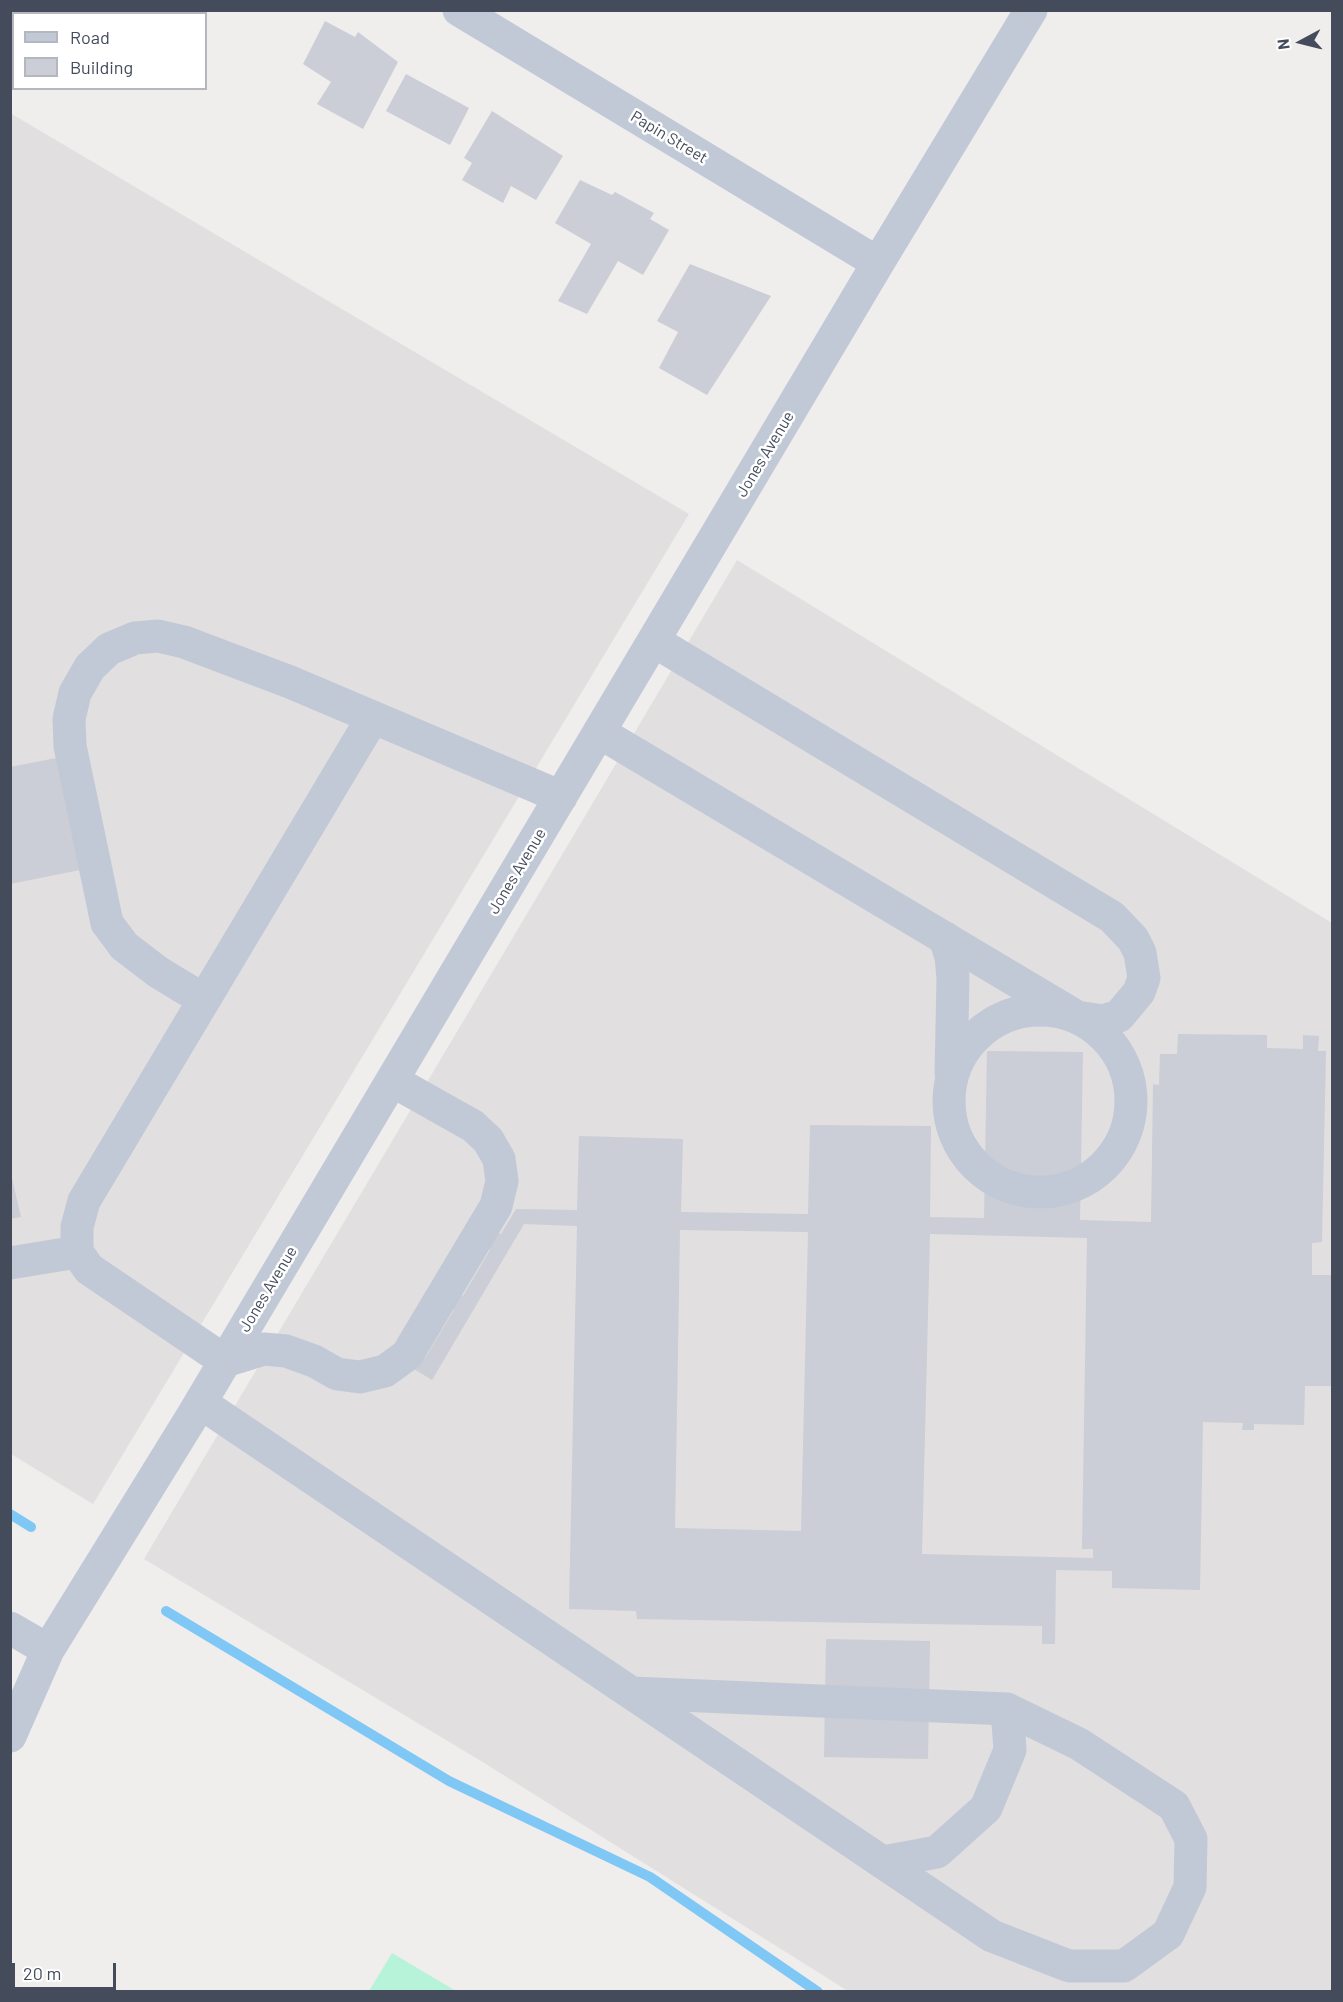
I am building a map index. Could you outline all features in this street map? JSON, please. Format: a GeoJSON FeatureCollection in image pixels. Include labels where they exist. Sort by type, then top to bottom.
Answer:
{"type":"FeatureCollection","features":[{"type":"Feature","properties":{"kind":"street","name":"Papin Street"},"geometry":{"type":"LineString","coordinates":[[459,10],[878,263]]}},
{"type":"Feature","properties":{"kind":"street","name":"Jones Avenue"},"geometry":{"type":"LineString","coordinates":[[10,1736],[48,1650],[201,1403],[878,263],[1031,10]]}},
{"type":"Feature","properties":{"kind":"street"},"geometry":{"type":"LineString","coordinates":[[204,1000],[158,972],[124,946],[107,923],[70,746],[69,719],[75,693],[90,667],[109,649],[135,638],[158,636],[184,642],[290,682],[561,797]]}},
{"type":"Feature","properties":{"kind":"street"},"geometry":{"type":"LineString","coordinates":[[654,641],[1112,917],[1133,939],[1140,953],[1144,978],[1139,992],[1119,1016],[1103,1021],[1046,1009],[1015,1012],[986,1025],[964,1048],[951,1077]]}},
{"type":"Feature","properties":{"kind":"street"},"geometry":{"type":"LineString","coordinates":[[373,717],[84,1202],[77,1227],[77,1252],[89,1269],[225,1361],[264,1349],[286,1351],[314,1361],[337,1374],[360,1377],[385,1371],[407,1355],[496,1206],[501,1181],[499,1159],[488,1140],[473,1126],[393,1081]]}},
{"type":"Feature","properties":{"kind":"street"},"geometry":{"type":"LineString","coordinates":[[599,732],[945,938],[1077,1017],[1101,1033],[1119,1056],[1130,1083],[1130,1112],[1122,1140],[1106,1164],[1083,1182],[1056,1192],[1026,1192],[999,1183],[973,1165],[956,1138],[948,1108],[951,1077],[953,978],[951,957],[945,938]]}},
{"type":"Feature","properties":{"kind":"street"},"geometry":{"type":"LineString","coordinates":[[1119,1056],[1120,1032],[1130,1004]]}},
{"type":"Feature","properties":{"kind":"street"},"geometry":{"type":"LineString","coordinates":[[10,1263],[77,1252]]}},
{"type":"Feature","properties":{"kind":"street"},"geometry":{"type":"LineString","coordinates":[[201,1403],[992,1936],[1069,1966],[1124,1966],[1168,1934],[1190,1887],[1191,1839],[1174,1806],[1079,1744],[1007,1709],[632,1693]]}},
{"type":"Feature","properties":{"kind":"street"},"geometry":{"type":"LineString","coordinates":[[10,1628],[48,1650]]}},
{"type":"Feature","properties":{"kind":"street"},"geometry":{"type":"LineString","coordinates":[[883,1862],[937,1852],[986,1808],[1010,1750],[1007,1709]]}},
{"type":"Feature","properties":{"kind":"shaded area"},"geometry":{"type":"Polygon","coordinates":[[[10,113],[689,514],[93,1504],[11,1454],[10,113]]]}},
{"type":"Feature","properties":{"kind":"shaded area"},"geometry":{"type":"Polygon","coordinates":[[[737,560],[1332,923],[1332,1991],[848,1991],[481,1761],[144,1559],[737,560]]]}},
{"type":"Feature","properties":{"kind":"green space"},"geometry":{"type":"Polygon","coordinates":[[[392,1953],[456,1991],[369,1991],[392,1953]]]}},
{"type":"Feature","properties":{"kind":"building"},"geometry":{"type":"Polygon","coordinates":[[[14,10],[68,10],[67,12],[16,12],[14,10]]]}},
{"type":"Feature","properties":{"kind":"building"},"geometry":{"type":"Polygon","coordinates":[[[140,10],[207,10],[206,12],[142,12],[140,10]]]}},
{"type":"Feature","properties":{"kind":"building"},"geometry":{"type":"Polygon","coordinates":[[[325,21],[355,37],[358,32],[398,62],[363,129],[317,104],[331,82],[303,64],[325,21]]]}},
{"type":"Feature","properties":{"kind":"building"},"geometry":{"type":"Polygon","coordinates":[[[406,74],[469,108],[450,145],[386,111],[406,74]]]}},
{"type":"Feature","properties":{"kind":"building"},"geometry":{"type":"Polygon","coordinates":[[[492,111],[563,156],[536,200],[511,186],[503,203],[462,180],[472,163],[464,158],[492,111]]]}},
{"type":"Feature","properties":{"kind":"building"},"geometry":{"type":"Polygon","coordinates":[[[580,180],[612,195],[615,192],[654,213],[650,219],[669,230],[643,275],[618,261],[587,314],[558,301],[591,244],[555,223],[580,180]]]}},
{"type":"Feature","properties":{"kind":"building"},"geometry":{"type":"Polygon","coordinates":[[[690,264],[771,296],[707,395],[659,368],[678,332],[657,321],[690,264]]]}},
{"type":"Feature","properties":{"kind":"building"},"geometry":{"type":"Polygon","coordinates":[[[56,758],[80,870],[10,884],[10,767],[56,758]]]}},
{"type":"Feature","properties":{"kind":"building"},"geometry":{"type":"Polygon","coordinates":[[[1178,1034],[1267,1035],[1267,1048],[1303,1049],[1303,1035],[1319,1036],[1318,1051],[1326,1051],[1322,1242],[1312,1243],[1312,1275],[1332,1275],[1332,1386],[1305,1386],[1304,1425],[1254,1424],[1254,1430],[1242,1430],[1243,1423],[1203,1422],[1200,1590],[1112,1588],[1112,1571],[1056,1570],[1055,1644],[1042,1644],[1042,1626],[637,1619],[636,1611],[569,1609],[577,1226],[524,1224],[432,1380],[409,1366],[417,1353],[425,1358],[454,1310],[445,1305],[454,1290],[463,1296],[490,1250],[480,1244],[489,1228],[501,1234],[516,1209],[577,1210],[579,1136],[683,1139],[681,1212],[808,1214],[810,1125],[931,1126],[930,1217],[984,1218],[987,1051],[1083,1052],[1080,1220],[1151,1222],[1153,1084],[1159,1085],[1160,1054],[1177,1054],[1178,1034]],[[680,1230],[675,1528],[801,1531],[808,1232],[680,1230]],[[930,1234],[922,1554],[1093,1558],[1093,1549],[1082,1549],[1087,1238],[930,1234]]]}},
{"type":"Feature","properties":{"kind":"building"},"geometry":{"type":"Polygon","coordinates":[[[10,1170],[21,1217],[10,1219],[10,1170]]]}},
{"type":"Feature","properties":{"kind":"building"},"geometry":{"type":"Polygon","coordinates":[[[826,1639],[930,1641],[928,1759],[824,1757],[826,1639]]]}},
{"type":"Feature","properties":{"kind":"waterway"},"geometry":{"type":"LineString","coordinates":[[10,1514],[31,1527]]}},
{"type":"Feature","properties":{"kind":"waterway"},"geometry":{"type":"LineString","coordinates":[[166,1611],[449,1781],[650,1877],[818,1992]]}}]}
